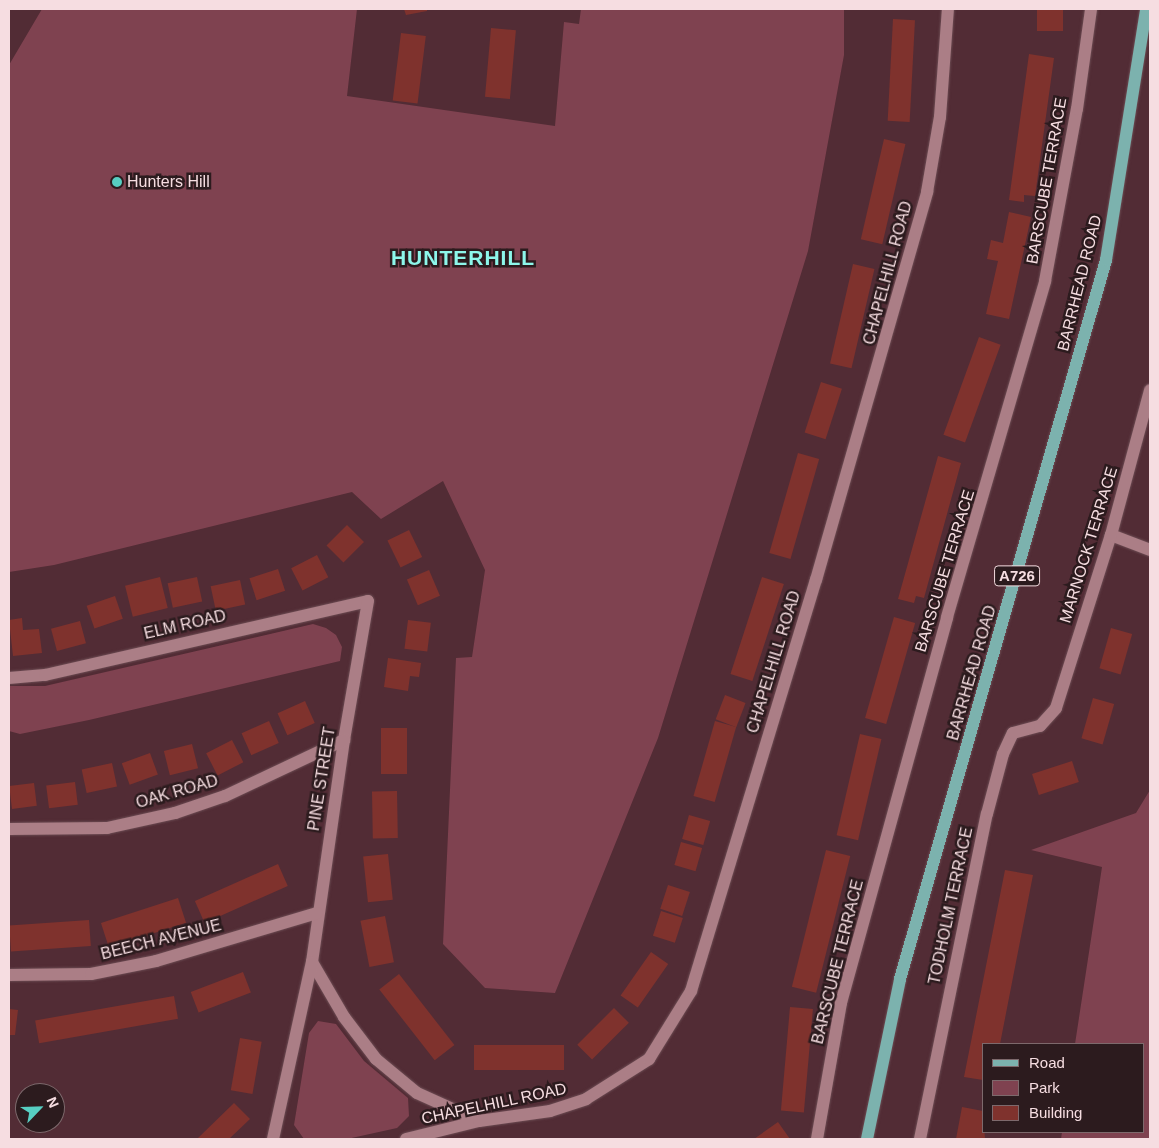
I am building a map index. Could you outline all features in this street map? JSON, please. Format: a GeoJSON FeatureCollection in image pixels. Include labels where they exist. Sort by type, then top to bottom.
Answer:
{"type":"FeatureCollection","features":[{"type":"Feature","properties":{"kind":"main road","name":"BARRHEAD ROAD"},"geometry":{"type":"LineString","coordinates":[[867,1139],[900,979],[1106,260],[1146,9]]}},
{"type":"Feature","properties":{"kind":"street","name":"CHAPELHILL ROAD"},"geometry":{"type":"LineString","coordinates":[[406,1139],[479,1121],[550,1111],[586,1099],[649,1059],[691,991],[819,571],[927,192],[940,117],[948,9]]}},
{"type":"Feature","properties":{"kind":"street","name":"BARSCUBE TERRACE"},"geometry":{"type":"LineString","coordinates":[[817,1139],[841,1003],[947,617],[1045,281],[1077,109],[1091,9]]}},
{"type":"Feature","properties":{"kind":"street","name":"MARNOCK TERRACE"},"geometry":{"type":"LineString","coordinates":[[1056,708],[1111,535],[1150,390]]}},
{"type":"Feature","properties":{"kind":"street"},"geometry":{"type":"LineString","coordinates":[[1111,535],[1150,550]]}},
{"type":"Feature","properties":{"kind":"street","name":"ELM ROAD"},"geometry":{"type":"LineString","coordinates":[[9,678],[45,675],[368,601]]}},
{"type":"Feature","properties":{"kind":"street","name":"PINE STREET"},"geometry":{"type":"LineString","coordinates":[[273,1139],[312,962],[317,913],[368,601]]}},
{"type":"Feature","properties":{"kind":"street","name":"TODHOLM TERRACE"},"geometry":{"type":"LineString","coordinates":[[920,1139],[983,833],[1003,754],[1013,733],[1040,726],[1056,708]]}},
{"type":"Feature","properties":{"kind":"street","name":"OAK ROAD"},"geometry":{"type":"LineString","coordinates":[[9,829],[107,828],[175,813],[225,796],[344,740]]}},
{"type":"Feature","properties":{"kind":"street","name":"BEECH AVENUE"},"geometry":{"type":"LineString","coordinates":[[9,975],[91,974],[156,961],[317,913]]}},
{"type":"Feature","properties":{"kind":"street"},"geometry":{"type":"LineString","coordinates":[[312,962],[344,1017],[376,1059],[417,1093],[479,1121]]}},
{"type":"Feature","properties":{"kind":"green space"},"geometry":{"type":"Polygon","coordinates":[[[42,9],[357,9],[347,96],[555,126],[564,22],[579,24],[581,9],[844,9],[844,55],[808,251],[658,738],[555,993],[485,988],[443,944],[456,658],[472,657],[485,570],[443,481],[381,519],[352,492],[54,565],[9,572],[9,65],[42,9]]]}},
{"type":"Feature","properties":{"kind":"green space"},"geometry":{"type":"Polygon","coordinates":[[[313,624],[326,628],[336,635],[342,647],[340,661],[89,720],[20,734],[9,731],[9,686],[45,686],[313,624]]]}},
{"type":"Feature","properties":{"kind":"green space"},"geometry":{"type":"Polygon","coordinates":[[[1150,790],[1150,1139],[1061,1139],[1062,1133],[1144,1133],[1144,1043],[1075,1043],[1102,867],[1031,850],[1136,813],[1150,790]]]}},
{"type":"Feature","properties":{"kind":"green space"},"geometry":{"type":"Polygon","coordinates":[[[318,1021],[336,1024],[364,1061],[408,1098],[409,1116],[397,1128],[347,1139],[304,1139],[294,1125],[309,1033],[318,1021]]]}},
{"type":"Feature","properties":{"kind":"building"},"geometry":{"type":"Polygon","coordinates":[[[404,9],[427,9],[427,11],[406,15],[404,9]]]}},
{"type":"Feature","properties":{"kind":"building"},"geometry":{"type":"Polygon","coordinates":[[[1037,9],[1063,9],[1063,31],[1037,31],[1037,9]]]}},
{"type":"Feature","properties":{"kind":"building"},"geometry":{"type":"Polygon","coordinates":[[[893,19],[915,20],[910,122],[888,121],[893,19]]]}},
{"type":"Feature","properties":{"kind":"building"},"geometry":{"type":"Polygon","coordinates":[[[491,28],[516,30],[510,99],[485,97],[491,28]]]}},
{"type":"Feature","properties":{"kind":"building"},"geometry":{"type":"Polygon","coordinates":[[[401,33],[426,36],[418,104],[393,100],[401,33]]]}},
{"type":"Feature","properties":{"kind":"building"},"geometry":{"type":"Polygon","coordinates":[[[1029,54],[1054,58],[1035,196],[1024,195],[1024,202],[1009,200],[1029,54]]]}},
{"type":"Feature","properties":{"kind":"building"},"geometry":{"type":"Polygon","coordinates":[[[884,139],[905,144],[882,244],[861,239],[884,139]]]}},
{"type":"Feature","properties":{"kind":"building"},"geometry":{"type":"Polygon","coordinates":[[[1009,212],[1031,217],[1009,319],[986,314],[998,261],[987,259],[991,240],[1003,243],[1009,212]]]}},
{"type":"Feature","properties":{"kind":"building"},"geometry":{"type":"Polygon","coordinates":[[[853,264],[874,269],[851,368],[830,363],[853,264]]]}},
{"type":"Feature","properties":{"kind":"building"},"geometry":{"type":"Polygon","coordinates":[[[979,337],[1001,345],[965,443],[943,435],[979,337]]]}},
{"type":"Feature","properties":{"kind":"building"},"geometry":{"type":"Polygon","coordinates":[[[821,382],[842,389],[826,439],[805,432],[821,382]]]}},
{"type":"Feature","properties":{"kind":"building"},"geometry":{"type":"Polygon","coordinates":[[[798,453],[819,459],[790,559],[769,553],[798,453]]]}},
{"type":"Feature","properties":{"kind":"building"},"geometry":{"type":"Polygon","coordinates":[[[938,456],[961,463],[924,598],[916,596],[914,603],[898,599],[938,456]]]}},
{"type":"Feature","properties":{"kind":"building"},"geometry":{"type":"Polygon","coordinates":[[[347,525],[364,542],[343,562],[326,546],[347,525]]]}},
{"type":"Feature","properties":{"kind":"building"},"geometry":{"type":"Polygon","coordinates":[[[409,530],[422,557],[401,567],[387,541],[409,530]]]}},
{"type":"Feature","properties":{"kind":"building"},"geometry":{"type":"Polygon","coordinates":[[[317,555],[328,577],[303,590],[291,568],[317,555]]]}},
{"type":"Feature","properties":{"kind":"building"},"geometry":{"type":"Polygon","coordinates":[[[278,569],[285,591],[257,600],[249,578],[278,569]]]}},
{"type":"Feature","properties":{"kind":"building"},"geometry":{"type":"Polygon","coordinates":[[[429,570],[440,596],[418,605],[407,579],[429,570]]]}},
{"type":"Feature","properties":{"kind":"building"},"geometry":{"type":"Polygon","coordinates":[[[160,577],[168,608],[133,617],[125,586],[160,577]]]}},
{"type":"Feature","properties":{"kind":"building"},"geometry":{"type":"Polygon","coordinates":[[[197,577],[202,601],[173,608],[168,583],[197,577]]]}},
{"type":"Feature","properties":{"kind":"building"},"geometry":{"type":"Polygon","coordinates":[[[762,577],[784,584],[752,681],[730,674],[762,577]]]}},
{"type":"Feature","properties":{"kind":"building"},"geometry":{"type":"Polygon","coordinates":[[[240,580],[245,604],[216,611],[211,586],[240,580]]]}},
{"type":"Feature","properties":{"kind":"building"},"geometry":{"type":"Polygon","coordinates":[[[115,596],[123,619],[94,628],[87,606],[115,596]]]}},
{"type":"Feature","properties":{"kind":"building"},"geometry":{"type":"Polygon","coordinates":[[[894,617],[915,623],[886,724],[865,718],[894,617]]]}},
{"type":"Feature","properties":{"kind":"building"},"geometry":{"type":"Polygon","coordinates":[[[22,618],[23,630],[39,629],[42,653],[13,656],[9,620],[22,618]]]}},
{"type":"Feature","properties":{"kind":"building"},"geometry":{"type":"Polygon","coordinates":[[[408,620],[431,623],[427,652],[404,649],[408,620]]]}},
{"type":"Feature","properties":{"kind":"building"},"geometry":{"type":"Polygon","coordinates":[[[80,621],[86,643],[57,651],[51,629],[80,621]]]}},
{"type":"Feature","properties":{"kind":"building"},"geometry":{"type":"Polygon","coordinates":[[[1111,628],[1132,634],[1121,674],[1099,668],[1111,628]]]}},
{"type":"Feature","properties":{"kind":"building"},"geometry":{"type":"Polygon","coordinates":[[[388,658],[421,663],[419,677],[410,676],[408,691],[384,687],[388,658]]]}},
{"type":"Feature","properties":{"kind":"building"},"geometry":{"type":"Polygon","coordinates":[[[725,695],[746,703],[736,727],[716,719],[725,695]]]}},
{"type":"Feature","properties":{"kind":"building"},"geometry":{"type":"Polygon","coordinates":[[[1093,698],[1114,704],[1103,744],[1081,738],[1093,698]]]}},
{"type":"Feature","properties":{"kind":"building"},"geometry":{"type":"Polygon","coordinates":[[[305,701],[315,723],[287,735],[278,713],[305,701]]]}},
{"type":"Feature","properties":{"kind":"building"},"geometry":{"type":"Polygon","coordinates":[[[269,721],[279,743],[251,755],[242,733],[269,721]]]}},
{"type":"Feature","properties":{"kind":"building"},"geometry":{"type":"Polygon","coordinates":[[[715,721],[736,727],[715,802],[694,796],[715,721]]]}},
{"type":"Feature","properties":{"kind":"building"},"geometry":{"type":"Polygon","coordinates":[[[381,728],[407,728],[407,774],[381,774],[381,728]]]}},
{"type":"Feature","properties":{"kind":"building"},"geometry":{"type":"Polygon","coordinates":[[[860,734],[881,739],[858,840],[837,835],[860,734]]]}},
{"type":"Feature","properties":{"kind":"building"},"geometry":{"type":"Polygon","coordinates":[[[232,740],[243,762],[218,775],[206,753],[232,740]]]}},
{"type":"Feature","properties":{"kind":"building"},"geometry":{"type":"Polygon","coordinates":[[[192,744],[198,768],[170,775],[164,751],[192,744]]]}},
{"type":"Feature","properties":{"kind":"building"},"geometry":{"type":"Polygon","coordinates":[[[150,753],[158,775],[130,785],[122,763],[150,753]]]}},
{"type":"Feature","properties":{"kind":"building"},"geometry":{"type":"Polygon","coordinates":[[[1072,761],[1079,782],[1039,795],[1032,774],[1072,761]]]}},
{"type":"Feature","properties":{"kind":"building"},"geometry":{"type":"Polygon","coordinates":[[[112,763],[117,786],[87,793],[82,769],[112,763]]]}},
{"type":"Feature","properties":{"kind":"building"},"geometry":{"type":"Polygon","coordinates":[[[75,782],[78,805],[49,808],[46,786],[75,782]]]}},
{"type":"Feature","properties":{"kind":"building"},"geometry":{"type":"Polygon","coordinates":[[[34,783],[37,806],[12,809],[9,786],[34,783]]]}},
{"type":"Feature","properties":{"kind":"building"},"geometry":{"type":"Polygon","coordinates":[[[372,791],[397,791],[398,838],[373,838],[372,791]]]}},
{"type":"Feature","properties":{"kind":"building"},"geometry":{"type":"Polygon","coordinates":[[[689,815],[710,821],[703,845],[682,839],[689,815]]]}},
{"type":"Feature","properties":{"kind":"building"},"geometry":{"type":"Polygon","coordinates":[[[681,842],[702,848],[696,871],[674,865],[681,842]]]}},
{"type":"Feature","properties":{"kind":"building"},"geometry":{"type":"Polygon","coordinates":[[[826,850],[850,856],[816,993],[792,987],[826,850]]]}},
{"type":"Feature","properties":{"kind":"building"},"geometry":{"type":"Polygon","coordinates":[[[388,854],[393,900],[368,902],[363,857],[388,854]]]}},
{"type":"Feature","properties":{"kind":"building"},"geometry":{"type":"Polygon","coordinates":[[[278,864],[288,886],[205,923],[195,901],[278,864]]]}},
{"type":"Feature","properties":{"kind":"building"},"geometry":{"type":"Polygon","coordinates":[[[1005,870],[1033,875],[1000,1043],[982,1043],[982,1080],[964,1077],[1005,870]]]}},
{"type":"Feature","properties":{"kind":"building"},"geometry":{"type":"Polygon","coordinates":[[[668,885],[690,892],[682,916],[660,909],[668,885]]]}},
{"type":"Feature","properties":{"kind":"building"},"geometry":{"type":"Polygon","coordinates":[[[178,898],[186,923],[109,948],[101,923],[178,898]]]}},
{"type":"Feature","properties":{"kind":"building"},"geometry":{"type":"Polygon","coordinates":[[[661,911],[683,918],[675,943],[653,936],[661,911]]]}},
{"type":"Feature","properties":{"kind":"building"},"geometry":{"type":"Polygon","coordinates":[[[385,916],[394,962],[369,967],[360,921],[385,916]]]}},
{"type":"Feature","properties":{"kind":"building"},"geometry":{"type":"Polygon","coordinates":[[[89,920],[91,946],[11,952],[9,926],[89,920]]]}},
{"type":"Feature","properties":{"kind":"building"},"geometry":{"type":"Polygon","coordinates":[[[651,952],[668,964],[638,1007],[621,995],[651,952]]]}},
{"type":"Feature","properties":{"kind":"building"},"geometry":{"type":"Polygon","coordinates":[[[243,972],[251,993],[199,1013],[191,992],[243,972]]]}},
{"type":"Feature","properties":{"kind":"building"},"geometry":{"type":"Polygon","coordinates":[[[399,974],[454,1045],[435,1060],[379,989],[399,974]]]}},
{"type":"Feature","properties":{"kind":"building"},"geometry":{"type":"Polygon","coordinates":[[[174,996],[178,1019],[39,1043],[35,1020],[174,996]]]}},
{"type":"Feature","properties":{"kind":"building"},"geometry":{"type":"Polygon","coordinates":[[[790,1007],[813,1009],[804,1113],[781,1111],[790,1007]]]}},
{"type":"Feature","properties":{"kind":"building"},"geometry":{"type":"Polygon","coordinates":[[[614,1008],[629,1023],[592,1060],[577,1045],[614,1008]]]}},
{"type":"Feature","properties":{"kind":"building"},"geometry":{"type":"Polygon","coordinates":[[[9,1009],[18,1010],[15,1035],[9,1035],[9,1009]]]}},
{"type":"Feature","properties":{"kind":"building"},"geometry":{"type":"Polygon","coordinates":[[[240,1038],[262,1042],[252,1094],[231,1090],[240,1038]]]}},
{"type":"Feature","properties":{"kind":"building"},"geometry":{"type":"Polygon","coordinates":[[[474,1045],[564,1045],[564,1070],[474,1070],[474,1045]]]}},
{"type":"Feature","properties":{"kind":"building"},"geometry":{"type":"Polygon","coordinates":[[[234,1103],[250,1119],[229,1139],[197,1139],[234,1103]]]}},
{"type":"Feature","properties":{"kind":"building"},"geometry":{"type":"Polygon","coordinates":[[[962,1107],[982,1111],[982,1133],[985,1133],[985,1139],[956,1139],[962,1107]]]}},
{"type":"Feature","properties":{"kind":"building"},"geometry":{"type":"Polygon","coordinates":[[[778,1122],[790,1139],[754,1139],[778,1122]]]}},
{"type":"Feature","properties":{"kind":"place","name":"Hunters Hill"},"geometry":{"type":"Point","coordinates":[117,182]}},
{"type":"Feature","properties":{"kind":"district","name":"HUNTERHILL"},"geometry":{"type":"Point","coordinates":[463,258]}}]}
